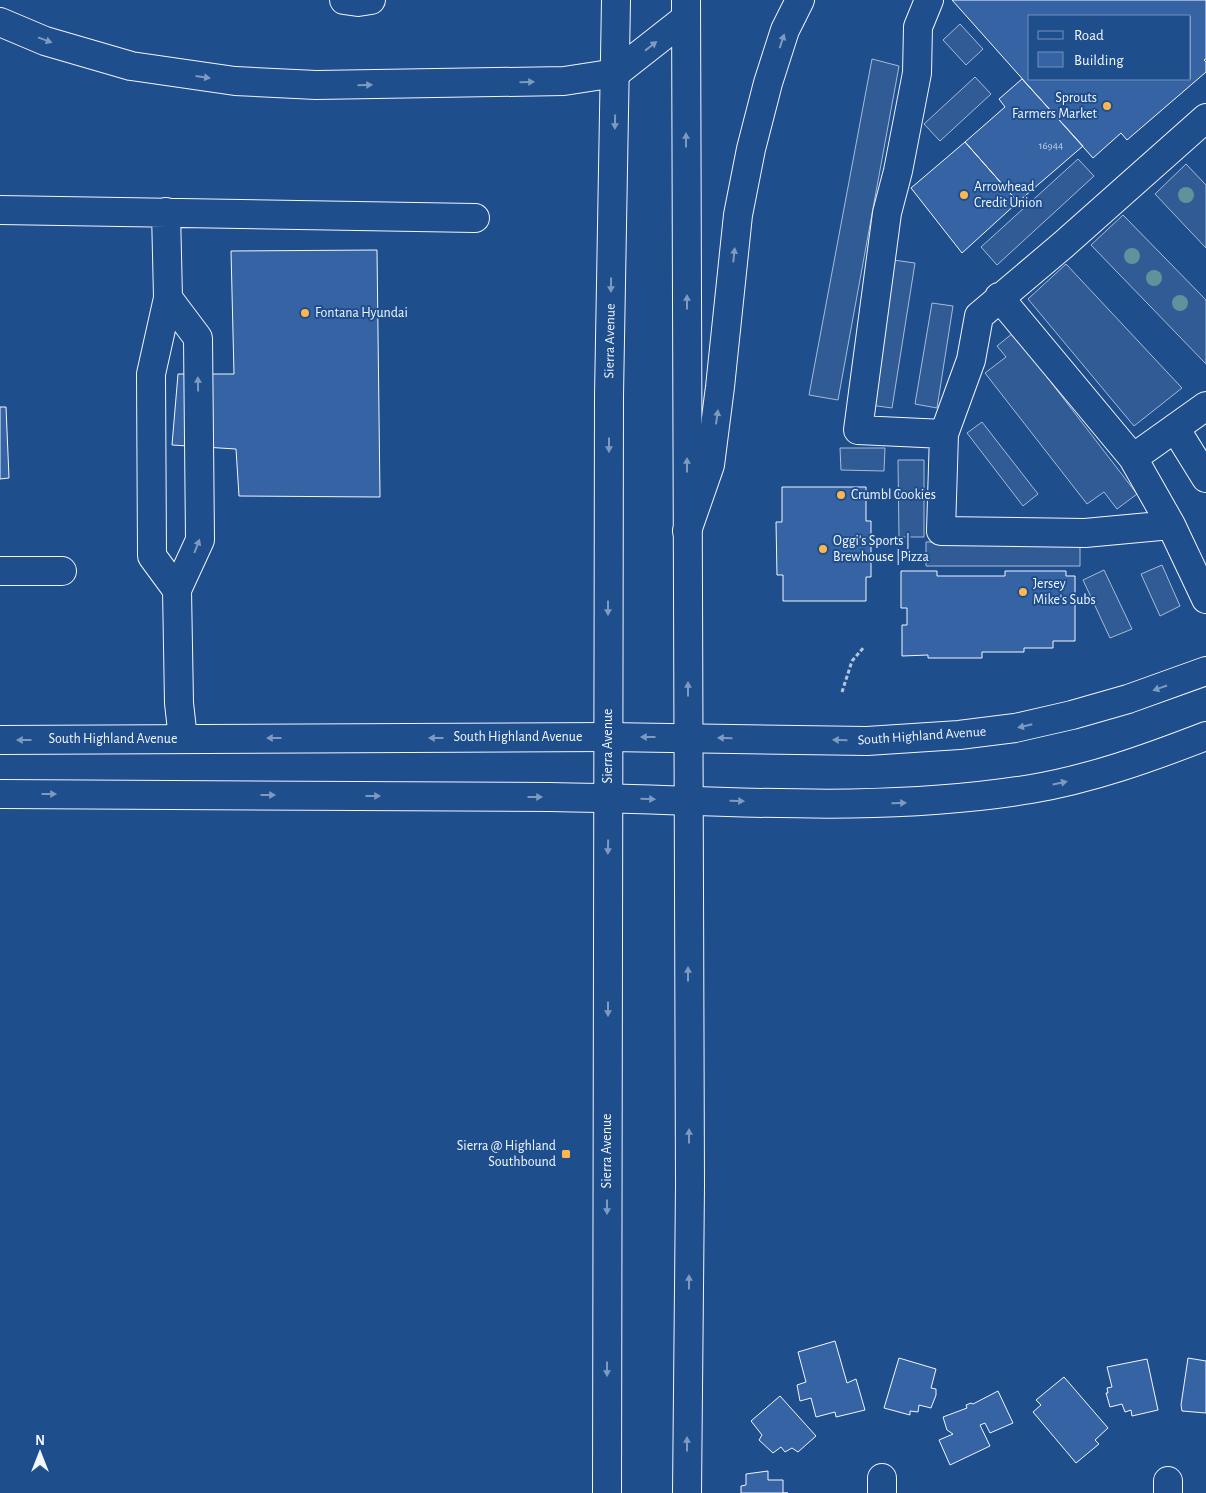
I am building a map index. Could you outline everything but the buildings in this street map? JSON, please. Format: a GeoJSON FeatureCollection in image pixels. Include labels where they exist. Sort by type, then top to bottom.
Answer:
{"type":"FeatureCollection","features":[{"type":"Feature","properties":{"kind":"main road"},"geometry":{"type":"LineString","coordinates":[[344,0],[358,2],[371,0]]}},
{"type":"Feature","properties":{"kind":"main road","name":"Sierra Avenue"},"geometry":{"type":"LineString","coordinates":[[607,1493],[609,396],[616,0]]}},
{"type":"Feature","properties":{"kind":"main road"},"geometry":{"type":"LineString","coordinates":[[687,531],[710,465],[738,215],[751,149],[768,83],[786,30],[800,0]]}},
{"type":"Feature","properties":{"kind":"main road"},"geometry":{"type":"LineString","coordinates":[[929,0],[918,27],[917,73],[898,171],[886,213],[858,430],[944,434]]}},
{"type":"Feature","properties":{"kind":"main road"},"geometry":{"type":"LineString","coordinates":[[0,22],[45,41],[131,66],[235,81],[316,85],[554,82],[616,73],[686,9]]}},
{"type":"Feature","properties":{"kind":"main road"},"geometry":{"type":"LineString","coordinates":[[686,9],[690,1195],[687,1493]]}},
{"type":"Feature","properties":{"kind":"main road"},"geometry":{"type":"LineString","coordinates":[[1171,525],[1085,533],[942,531],[944,434],[971,360],[979,316],[999,297],[1063,245],[1206,118]]}},
{"type":"Feature","properties":{"kind":"main road"},"geometry":{"type":"LineString","coordinates":[[0,210],[475,218]]}},
{"type":"Feature","properties":{"kind":"main road"},"geometry":{"type":"LineString","coordinates":[[166,212],[168,298],[151,374],[152,556],[178,590]]}},
{"type":"Feature","properties":{"kind":"main road"},"geometry":{"type":"LineString","coordinates":[[999,297],[1133,458],[1171,525],[1206,599]]}},
{"type":"Feature","properties":{"kind":"main road"},"geometry":{"type":"LineString","coordinates":[[168,298],[198,338],[200,540],[178,590],[179,703],[183,739]]}},
{"type":"Feature","properties":{"kind":"main road"},"geometry":{"type":"LineString","coordinates":[[1133,458],[1206,406]]}},
{"type":"Feature","properties":{"kind":"main road"},"geometry":{"type":"LineString","coordinates":[[1175,428],[1204,475]]}},
{"type":"Feature","properties":{"kind":"main road"},"geometry":{"type":"LineString","coordinates":[[0,571],[62,571]]}},
{"type":"Feature","properties":{"kind":"main road","name":"South Highland Avenue"},"geometry":{"type":"LineString","coordinates":[[0,740],[608,737],[867,741],[959,735],[1015,728],[1072,715],[1128,699],[1206,671]]}},
{"type":"Feature","properties":{"kind":"main road"},"geometry":{"type":"LineString","coordinates":[[0,794],[608,798],[868,804],[924,802],[1034,789],[1089,777],[1206,736]]}},
{"type":"Feature","properties":{"kind":"path"},"geometry":{"type":"LineString","coordinates":[[842,692],[852,661],[864,647]]}},
{"type":"Feature","properties":{"kind":"shaded area"},"geometry":{"type":"Polygon","coordinates":[[[960,24],[983,49],[966,65],[943,40],[960,24]]]}},
{"type":"Feature","properties":{"kind":"shaded area"},"geometry":{"type":"Polygon","coordinates":[[[872,59],[899,66],[838,400],[809,395],[872,59]]]}},
{"type":"Feature","properties":{"kind":"shaded area"},"geometry":{"type":"Polygon","coordinates":[[[975,77],[991,94],[940,141],[924,124],[975,77]]]}},
{"type":"Feature","properties":{"kind":"shaded area"},"geometry":{"type":"Polygon","coordinates":[[[1078,159],[1094,176],[997,265],[981,247],[1078,159]]]}},
{"type":"Feature","properties":{"kind":"shaded area"},"geometry":{"type":"Polygon","coordinates":[[[1186,164],[1206,185],[1206,248],[1155,194],[1186,164]]]}},
{"type":"Feature","properties":{"kind":"shaded area"},"geometry":{"type":"Polygon","coordinates":[[[1123,215],[1206,300],[1206,364],[1091,245],[1123,215]]]}},
{"type":"Feature","properties":{"kind":"shaded area"},"geometry":{"type":"Polygon","coordinates":[[[893,260],[915,263],[892,408],[870,405],[893,260]]]}},
{"type":"Feature","properties":{"kind":"shaded area"},"geometry":{"type":"Polygon","coordinates":[[[1066,264],[1182,388],[1134,426],[1028,299],[1066,264]]]}},
{"type":"Feature","properties":{"kind":"shaded area"},"geometry":{"type":"Polygon","coordinates":[[[932,303],[953,306],[937,408],[915,404],[932,303]]]}},
{"type":"Feature","properties":{"kind":"shaded area"},"geometry":{"type":"Polygon","coordinates":[[[1013,333],[1137,494],[1117,509],[1104,492],[1087,504],[985,373],[1006,357],[997,346],[1013,333]]]}},
{"type":"Feature","properties":{"kind":"shaded area"},"geometry":{"type":"Polygon","coordinates":[[[982,422],[1038,494],[1023,506],[967,433],[982,422]]]}},
{"type":"Feature","properties":{"kind":"shaded area"},"geometry":{"type":"Polygon","coordinates":[[[840,448],[885,448],[884,471],[841,470],[840,448]]]}},
{"type":"Feature","properties":{"kind":"shaded area"},"geometry":{"type":"Polygon","coordinates":[[[898,460],[924,460],[924,537],[899,537],[898,460]]]}},
{"type":"Feature","properties":{"kind":"shaded area"},"geometry":{"type":"Polygon","coordinates":[[[926,542],[1080,542],[1080,566],[926,566],[926,542]]]}},
{"type":"Feature","properties":{"kind":"shaded area"},"geometry":{"type":"Polygon","coordinates":[[[1162,565],[1180,606],[1160,616],[1141,574],[1162,565]]]}},
{"type":"Feature","properties":{"kind":"shaded area"},"geometry":{"type":"Polygon","coordinates":[[[1104,570],[1132,629],[1110,638],[1083,580],[1104,570]]]}},
{"type":"Feature","properties":{"kind":"place","name":"Sprouts Farmers Market"},"geometry":{"type":"Point","coordinates":[1107,106]}},
{"type":"Feature","properties":{"kind":"place","name":"Arrowhead Credit Union"},"geometry":{"type":"Point","coordinates":[964,195]}},
{"type":"Feature","properties":{"kind":"place","name":"Fontana Hyundai"},"geometry":{"type":"Point","coordinates":[305,313]}},
{"type":"Feature","properties":{"kind":"place","name":"Crumbl Cookies"},"geometry":{"type":"Point","coordinates":[841,495]}},
{"type":"Feature","properties":{"kind":"place","name":"Oggi's Sports | Brewhouse |Pizza"},"geometry":{"type":"Point","coordinates":[823,549]}},
{"type":"Feature","properties":{"kind":"place","name":"Jersey Mike's Subs"},"geometry":{"type":"Point","coordinates":[1023,592]}},
{"type":"Feature","properties":{"kind":"place","name":"Sierra @ Highland Southbound"},"geometry":{"type":"Point","coordinates":[566,1154]}}]}
